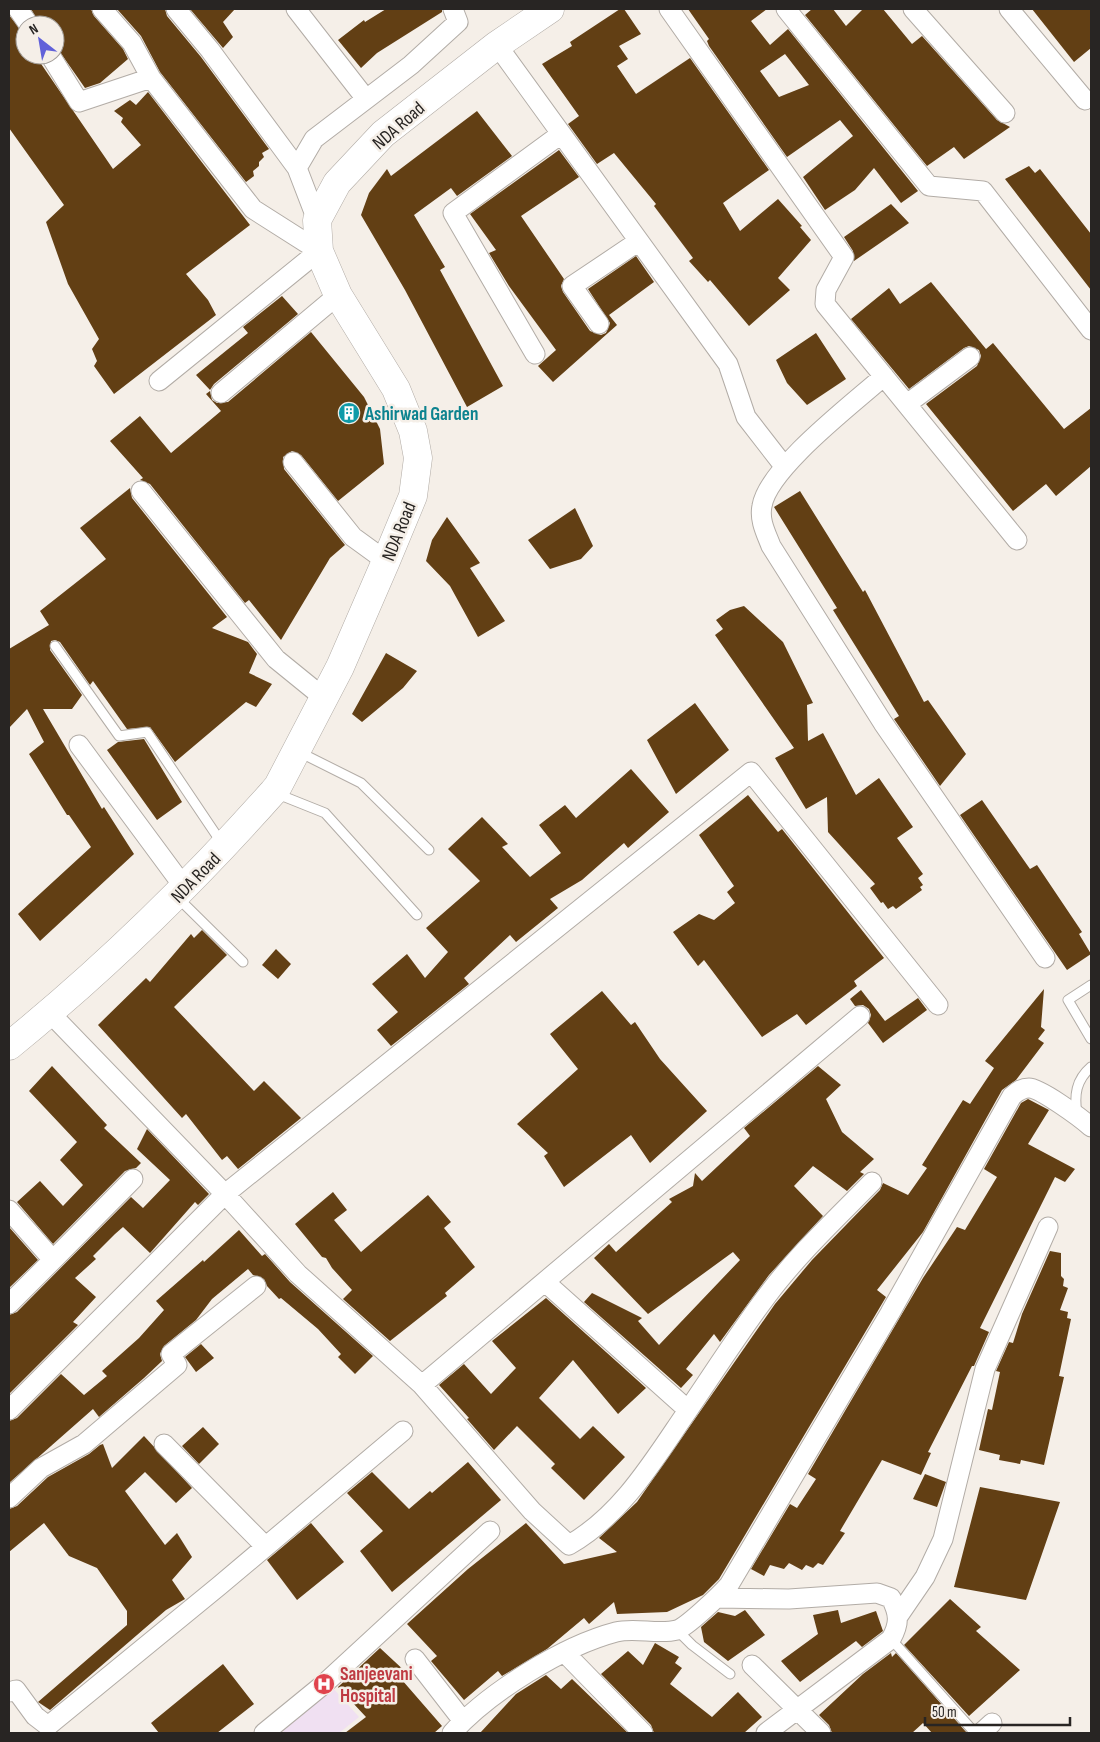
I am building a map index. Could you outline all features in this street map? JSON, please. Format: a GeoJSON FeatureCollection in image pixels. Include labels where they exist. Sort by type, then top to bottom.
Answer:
{"type":"FeatureCollection","features":[{"type":"Feature","properties":{"kind":"main road","name":"NDA Road"},"geometry":{"type":"LineString","coordinates":[[9,1046],[50,1013],[180,891],[273,792],[324,698],[340,667],[413,496],[418,458],[413,431],[396,389],[338,295],[319,251],[317,220],[337,184],[383,134],[497,45],[524,16],[550,9]]}},
{"type":"Feature","properties":{"kind":"street"},"geometry":{"type":"LineString","coordinates":[[102,9],[132,43],[152,78],[253,209],[319,251],[158,381]]}},
{"type":"Feature","properties":{"kind":"street"},"geometry":{"type":"LineString","coordinates":[[176,9],[210,50],[297,168],[317,220]]}},
{"type":"Feature","properties":{"kind":"street"},"geometry":{"type":"LineString","coordinates":[[296,9],[366,99]]}},
{"type":"Feature","properties":{"kind":"street"},"geometry":{"type":"LineString","coordinates":[[297,168],[314,139],[411,65],[458,22],[453,9]]}},
{"type":"Feature","properties":{"kind":"street"},"geometry":{"type":"LineString","coordinates":[[669,9],[844,257],[826,290],[825,304],[1017,540]]}},
{"type":"Feature","properties":{"kind":"street"},"geometry":{"type":"LineString","coordinates":[[786,9],[929,186],[983,191],[1091,330]]}},
{"type":"Feature","properties":{"kind":"street"},"geometry":{"type":"LineString","coordinates":[[913,9],[1005,113]]}},
{"type":"Feature","properties":{"kind":"street"},"geometry":{"type":"LineString","coordinates":[[1009,9],[1089,100]]}},
{"type":"Feature","properties":{"kind":"street"},"geometry":{"type":"LineString","coordinates":[[497,45],[728,364],[746,417],[784,466]]}},
{"type":"Feature","properties":{"kind":"street"},"geometry":{"type":"LineString","coordinates":[[56,65],[79,102],[152,78]]}},
{"type":"Feature","properties":{"kind":"street"},"geometry":{"type":"LineString","coordinates":[[535,354],[453,213],[561,134]]}},
{"type":"Feature","properties":{"kind":"street"},"geometry":{"type":"LineString","coordinates":[[600,324],[572,286],[639,241]]}},
{"type":"Feature","properties":{"kind":"street"},"geometry":{"type":"LineString","coordinates":[[221,393],[338,295]]}},
{"type":"Feature","properties":{"kind":"street"},"geometry":{"type":"LineString","coordinates":[[907,404],[970,357]]}},
{"type":"Feature","properties":{"kind":"street"},"geometry":{"type":"LineString","coordinates":[[884,376],[784,466],[762,503],[763,526],[771,546],[883,723],[1046,958]]}},
{"type":"Feature","properties":{"kind":"street"},"geometry":{"type":"LineString","coordinates":[[293,462],[353,537],[386,561]]}},
{"type":"Feature","properties":{"kind":"street"},"geometry":{"type":"LineString","coordinates":[[141,491],[276,659],[324,698]]}},
{"type":"Feature","properties":{"kind":"street"},"geometry":{"type":"LineString","coordinates":[[79,745],[180,891]]}},
{"type":"Feature","properties":{"kind":"street"},"geometry":{"type":"LineString","coordinates":[[9,1410],[225,1194],[751,772],[938,1005]]}},
{"type":"Feature","properties":{"kind":"street"},"geometry":{"type":"LineString","coordinates":[[50,1013],[225,1194],[298,1274],[422,1385],[532,1511],[569,1545],[604,1520],[623,1501],[767,1295],[813,1242],[872,1182]]}},
{"type":"Feature","properties":{"kind":"street"},"geometry":{"type":"LineString","coordinates":[[422,1385],[860,1016]]}},
{"type":"Feature","properties":{"kind":"street"},"geometry":{"type":"LineString","coordinates":[[415,1659],[457,1727],[496,1694],[564,1652],[617,1631],[677,1630],[729,1585],[885,1322],[1012,1096],[1022,1088],[1032,1088],[1084,1121]]}},
{"type":"Feature","properties":{"kind":"street"},"geometry":{"type":"LineString","coordinates":[[9,1304],[134,1179]]}},
{"type":"Feature","properties":{"kind":"street"},"geometry":{"type":"LineString","coordinates":[[9,1210],[53,1260]]}},
{"type":"Feature","properties":{"kind":"street"},"geometry":{"type":"LineString","coordinates":[[766,1733],[891,1639],[898,1627],[899,1615],[925,1577],[943,1539],[985,1369],[1048,1227]]}},
{"type":"Feature","properties":{"kind":"street"},"geometry":{"type":"LineString","coordinates":[[545,1282],[688,1410]]}},
{"type":"Feature","properties":{"kind":"street"},"geometry":{"type":"LineString","coordinates":[[9,1498],[41,1468],[84,1444],[177,1365],[171,1354],[256,1286]]}},
{"type":"Feature","properties":{"kind":"street"},"geometry":{"type":"LineString","coordinates":[[9,1692],[16,1690],[35,1716],[48,1726],[403,1431]]}},
{"type":"Feature","properties":{"kind":"street"},"geometry":{"type":"LineString","coordinates":[[164,1444],[265,1546]]}},
{"type":"Feature","properties":{"kind":"street"},"geometry":{"type":"LineString","coordinates":[[264,1733],[324,1684],[490,1531]]}},
{"type":"Feature","properties":{"kind":"street"},"geometry":{"type":"LineString","coordinates":[[716,1598],[789,1599],[877,1592],[891,1598],[899,1615]]}},
{"type":"Feature","properties":{"kind":"street"},"geometry":{"type":"LineString","coordinates":[[564,1652],[643,1733]]}},
{"type":"Feature","properties":{"kind":"street"},"geometry":{"type":"LineString","coordinates":[[752,1665],[821,1733]]}},
{"type":"Feature","properties":{"kind":"lane"},"geometry":{"type":"LineString","coordinates":[[55,646],[120,736],[146,732],[224,846]]}},
{"type":"Feature","properties":{"kind":"lane"},"geometry":{"type":"LineString","coordinates":[[296,751],[361,783],[429,850]]}},
{"type":"Feature","properties":{"kind":"lane"},"geometry":{"type":"LineString","coordinates":[[273,792],[325,813],[417,915]]}},
{"type":"Feature","properties":{"kind":"lane"},"geometry":{"type":"LineString","coordinates":[[180,891],[243,962]]}},
{"type":"Feature","properties":{"kind":"lane"},"geometry":{"type":"LineString","coordinates":[[1091,985],[1068,1000],[1091,1039]]}},
{"type":"Feature","properties":{"kind":"lane"},"geometry":{"type":"LineString","coordinates":[[1084,1121],[1076,1092],[1082,1075],[1091,1068]]}},
{"type":"Feature","properties":{"kind":"lane"},"geometry":{"type":"LineString","coordinates":[[677,1630],[692,1645],[730,1674]]}},
{"type":"Feature","properties":{"kind":"lane"},"geometry":{"type":"LineString","coordinates":[[891,1639],[975,1733]]}},
{"type":"Feature","properties":{"kind":"shaded area"},"geometry":{"type":"Polygon","coordinates":[[[331,1686],[359,1717],[339,1733],[285,1733],[280,1728],[331,1686]]]}},
{"type":"Feature","properties":{"kind":"building"},"geometry":{"type":"Polygon","coordinates":[[[31,9],[91,9],[94,16],[123,49],[128,59],[100,83],[85,88],[65,59],[65,15],[34,15],[31,9]]]}},
{"type":"Feature","properties":{"kind":"building"},"geometry":{"type":"Polygon","coordinates":[[[117,9],[165,9],[167,16],[201,57],[269,149],[262,153],[264,157],[259,162],[259,166],[253,171],[254,176],[246,182],[160,72],[141,36],[117,9]]]}},
{"type":"Feature","properties":{"kind":"building"},"geometry":{"type":"Polygon","coordinates":[[[190,9],[235,9],[223,22],[233,37],[223,48],[190,9]]]}},
{"type":"Feature","properties":{"kind":"building"},"geometry":{"type":"Polygon","coordinates":[[[386,9],[442,9],[442,12],[377,53],[361,68],[338,40],[364,20],[365,22],[386,9]]]}},
{"type":"Feature","properties":{"kind":"building"},"geometry":{"type":"Polygon","coordinates":[[[620,9],[624,9],[641,34],[619,46],[628,59],[617,66],[636,94],[690,58],[769,170],[723,203],[740,231],[778,199],[802,226],[800,227],[811,240],[778,278],[790,290],[749,326],[710,280],[708,282],[689,261],[693,258],[654,206],[656,204],[614,153],[597,164],[568,124],[579,116],[542,64],[572,46],[570,42],[620,9]]]}},
{"type":"Feature","properties":{"kind":"building"},"geometry":{"type":"Polygon","coordinates":[[[688,9],[767,9],[751,21],[770,45],[788,29],[918,191],[901,203],[874,168],[855,190],[825,210],[803,177],[853,136],[840,120],[787,157],[709,46],[707,41],[709,39],[688,9]],[[785,54],[760,71],[779,97],[809,85],[785,54]]]}},
{"type":"Feature","properties":{"kind":"building"},"geometry":{"type":"Polygon","coordinates":[[[812,9],[833,9],[846,26],[863,9],[883,9],[912,44],[922,36],[997,120],[1010,127],[964,159],[954,147],[927,166],[805,15],[812,9]]]}},
{"type":"Feature","properties":{"kind":"building"},"geometry":{"type":"Polygon","coordinates":[[[1032,9],[1091,9],[1091,48],[1074,62],[1032,9]]]}},
{"type":"Feature","properties":{"kind":"building"},"geometry":{"type":"Polygon","coordinates":[[[9,15],[15,22],[15,65],[42,65],[113,169],[141,145],[121,122],[123,118],[114,111],[130,100],[136,105],[148,92],[250,225],[186,274],[208,300],[216,315],[114,394],[94,366],[97,361],[92,349],[99,339],[68,284],[46,222],[64,205],[9,128],[9,15]]]}},
{"type":"Feature","properties":{"kind":"building"},"geometry":{"type":"Polygon","coordinates":[[[477,111],[512,156],[457,196],[451,188],[414,215],[445,267],[440,270],[503,386],[467,407],[405,290],[361,215],[369,193],[387,169],[391,176],[477,111]]]}},
{"type":"Feature","properties":{"kind":"building"},"geometry":{"type":"Polygon","coordinates":[[[559,150],[579,177],[521,216],[564,279],[561,286],[563,292],[590,331],[601,335],[606,333],[610,323],[588,289],[636,256],[654,282],[609,315],[617,325],[553,382],[538,366],[556,350],[509,286],[489,253],[496,250],[470,214],[559,150]]]}},
{"type":"Feature","properties":{"kind":"building"},"geometry":{"type":"Polygon","coordinates":[[[1029,166],[1035,173],[1040,169],[1091,234],[1091,290],[1005,179],[1029,166]]]}},
{"type":"Feature","properties":{"kind":"building"},"geometry":{"type":"Polygon","coordinates":[[[891,204],[909,223],[854,261],[853,251],[844,237],[891,204]]]}},
{"type":"Feature","properties":{"kind":"building"},"geometry":{"type":"Polygon","coordinates":[[[931,282],[986,349],[993,343],[1064,429],[1091,408],[1091,466],[1056,496],[1046,484],[1013,511],[926,404],[977,366],[981,356],[979,350],[969,346],[964,348],[909,389],[851,319],[889,288],[900,304],[931,282]]]}},
{"type":"Feature","properties":{"kind":"building"},"geometry":{"type":"Polygon","coordinates":[[[282,296],[298,314],[214,384],[210,390],[196,375],[248,333],[243,327],[282,296]]]}},
{"type":"Feature","properties":{"kind":"building"},"geometry":{"type":"Polygon","coordinates":[[[311,332],[364,397],[380,429],[384,464],[338,501],[301,455],[292,451],[283,457],[284,469],[345,545],[330,558],[281,640],[249,600],[245,603],[150,484],[140,480],[143,478],[110,441],[140,416],[171,453],[221,411],[206,394],[210,391],[212,400],[217,403],[228,402],[311,332]]]}},
{"type":"Feature","properties":{"kind":"building"},"geometry":{"type":"Polygon","coordinates":[[[816,333],[846,379],[807,405],[787,383],[776,360],[816,333]]]}},
{"type":"Feature","properties":{"kind":"building"},"geometry":{"type":"Polygon","coordinates":[[[130,488],[132,498],[227,617],[212,628],[248,642],[257,654],[249,673],[272,684],[256,707],[246,702],[175,762],[150,727],[127,729],[93,681],[90,685],[60,642],[51,641],[50,650],[82,695],[72,709],[43,709],[102,809],[104,807],[134,854],[40,941],[18,914],[91,847],[69,815],[67,815],[29,754],[44,742],[27,709],[9,728],[9,649],[49,625],[40,611],[106,559],[80,528],[130,488]]]}},
{"type":"Feature","properties":{"kind":"building"},"geometry":{"type":"Polygon","coordinates":[[[800,491],[863,592],[865,590],[924,702],[928,700],[966,754],[940,786],[894,719],[899,716],[833,610],[837,608],[774,507],[800,491]]]}},
{"type":"Feature","properties":{"kind":"building"},"geometry":{"type":"Polygon","coordinates":[[[575,508],[593,546],[581,559],[550,569],[528,540],[575,508]]]}},
{"type":"Feature","properties":{"kind":"building"},"geometry":{"type":"Polygon","coordinates":[[[447,517],[480,563],[470,568],[505,621],[478,637],[450,586],[426,561],[432,540],[447,517]]]}},
{"type":"Feature","properties":{"kind":"building"},"geometry":{"type":"Polygon","coordinates":[[[744,606],[783,642],[813,703],[807,705],[808,741],[823,733],[856,795],[879,778],[913,827],[897,838],[923,874],[918,878],[923,885],[920,887],[922,890],[896,909],[893,906],[888,909],[883,902],[881,903],[870,888],[875,884],[828,832],[827,797],[806,809],[775,758],[794,748],[715,635],[723,629],[716,620],[730,610],[744,606]]]}},
{"type":"Feature","properties":{"kind":"building"},"geometry":{"type":"Polygon","coordinates":[[[386,653],[417,671],[403,688],[362,722],[352,714],[386,653]]]}},
{"type":"Feature","properties":{"kind":"building"},"geometry":{"type":"Polygon","coordinates":[[[695,703],[729,750],[676,794],[647,740],[695,703]]]}},
{"type":"Feature","properties":{"kind":"building"},"geometry":{"type":"Polygon","coordinates":[[[144,739],[182,802],[157,820],[107,750],[118,742],[144,739]]]}},
{"type":"Feature","properties":{"kind":"building"},"geometry":{"type":"Polygon","coordinates":[[[631,769],[669,812],[628,848],[624,843],[582,880],[550,899],[558,908],[516,942],[510,935],[464,978],[469,984],[391,1046],[377,1030],[398,1012],[372,984],[407,954],[425,978],[448,952],[426,928],[480,881],[448,849],[482,817],[508,844],[502,847],[530,877],[561,853],[539,825],[565,805],[576,818],[631,769]]]}},
{"type":"Feature","properties":{"kind":"building"},"geometry":{"type":"Polygon","coordinates":[[[748,795],[778,832],[782,829],[884,958],[854,981],[857,986],[806,1025],[797,1014],[762,1037],[704,960],[698,966],[673,932],[699,914],[714,920],[735,903],[727,892],[734,886],[699,835],[748,795]]]}},
{"type":"Feature","properties":{"kind":"building"},"geometry":{"type":"Polygon","coordinates":[[[982,800],[1030,869],[1037,865],[1082,932],[1079,934],[1091,954],[1067,970],[960,815],[982,800]]]}},
{"type":"Feature","properties":{"kind":"building"},"geometry":{"type":"Polygon","coordinates":[[[202,930],[227,955],[174,1007],[254,1091],[264,1081],[301,1118],[238,1169],[227,1156],[222,1160],[186,1114],[182,1118],[98,1025],[146,978],[150,982],[191,934],[194,938],[202,930]]]}},
{"type":"Feature","properties":{"kind":"building"},"geometry":{"type":"Polygon","coordinates":[[[276,949],[291,964],[278,979],[262,965],[276,949]]]}},
{"type":"Feature","properties":{"kind":"building"},"geometry":{"type":"Polygon","coordinates":[[[1044,989],[1041,1027],[1045,1030],[1038,1039],[1044,1043],[1016,1080],[1002,1090],[923,1232],[877,1290],[886,1297],[719,1579],[703,1595],[667,1612],[617,1614],[614,1602],[589,1624],[584,1618],[547,1649],[502,1676],[498,1671],[464,1700],[431,1661],[437,1656],[407,1624],[468,1569],[526,1523],[564,1564],[617,1552],[599,1538],[637,1502],[775,1304],[812,1260],[880,1190],[883,1183],[908,1195],[927,1168],[922,1165],[963,1100],[970,1104],[994,1068],[985,1061],[1044,989]]]}},
{"type":"Feature","properties":{"kind":"building"},"geometry":{"type":"Polygon","coordinates":[[[861,990],[885,1021],[918,998],[927,1010],[883,1043],[868,1023],[871,1015],[869,1009],[863,1005],[855,1006],[850,999],[861,990]]]}},
{"type":"Feature","properties":{"kind":"building"},"geometry":{"type":"Polygon","coordinates":[[[602,991],[631,1025],[635,1022],[660,1059],[707,1111],[650,1163],[631,1135],[564,1187],[544,1156],[548,1153],[517,1124],[578,1069],[550,1034],[602,991]]]}},
{"type":"Feature","properties":{"kind":"building"},"geometry":{"type":"Polygon","coordinates":[[[52,1066],[107,1125],[104,1128],[141,1163],[136,1168],[125,1171],[53,1244],[17,1202],[40,1181],[63,1206],[83,1185],[60,1160],[77,1142],[29,1091],[52,1066]]]}},
{"type":"Feature","properties":{"kind":"building"},"geometry":{"type":"Polygon","coordinates":[[[818,1066],[841,1085],[826,1099],[842,1132],[874,1159],[860,1172],[864,1174],[847,1191],[813,1166],[794,1186],[823,1216],[769,1275],[720,1342],[714,1334],[686,1369],[693,1375],[681,1388],[584,1302],[592,1293],[642,1318],[638,1321],[659,1345],[740,1260],[733,1252],[648,1314],[594,1258],[609,1244],[616,1252],[672,1202],[669,1199],[693,1186],[695,1173],[702,1181],[750,1136],[744,1128],[818,1066]]]}},
{"type":"Feature","properties":{"kind":"building"},"geometry":{"type":"Polygon","coordinates":[[[1028,1099],[1049,1110],[1028,1144],[1075,1169],[1065,1182],[1055,1177],[980,1328],[989,1332],[974,1366],[972,1366],[928,1452],[931,1453],[921,1475],[882,1460],[840,1531],[845,1533],[823,1565],[818,1563],[813,1568],[806,1565],[802,1570],[789,1563],[784,1569],[770,1565],[764,1576],[751,1569],[790,1504],[797,1508],[816,1479],[808,1474],[923,1278],[957,1227],[965,1230],[997,1177],[984,1169],[1021,1103],[1028,1099]]]}},
{"type":"Feature","properties":{"kind":"building"},"geometry":{"type":"Polygon","coordinates":[[[147,1129],[209,1194],[198,1205],[195,1202],[150,1253],[123,1227],[93,1256],[96,1259],[75,1278],[96,1297],[73,1322],[78,1325],[9,1394],[9,1315],[17,1312],[131,1197],[143,1208],[170,1180],[137,1149],[147,1129]]]}},
{"type":"Feature","properties":{"kind":"building"},"geometry":{"type":"Polygon","coordinates":[[[333,1192],[347,1210],[334,1220],[361,1252],[428,1195],[451,1222],[444,1228],[475,1267],[445,1293],[447,1296],[390,1341],[343,1299],[352,1290],[295,1224],[333,1192]]]}},
{"type":"Feature","properties":{"kind":"building"},"geometry":{"type":"Polygon","coordinates":[[[9,1227],[38,1260],[9,1288],[9,1227]]]}},
{"type":"Feature","properties":{"kind":"building"},"geometry":{"type":"Polygon","coordinates":[[[239,1230],[262,1256],[265,1254],[290,1282],[373,1356],[355,1374],[338,1357],[341,1354],[318,1329],[281,1298],[279,1299],[267,1286],[264,1279],[253,1275],[248,1269],[212,1299],[196,1320],[164,1346],[160,1354],[162,1361],[144,1378],[99,1417],[93,1409],[9,1483],[9,1421],[17,1418],[61,1374],[84,1395],[107,1376],[102,1371],[139,1338],[164,1310],[156,1301],[203,1260],[204,1262],[239,1230]]]}},
{"type":"Feature","properties":{"kind":"building"},"geometry":{"type":"Polygon","coordinates":[[[1050,1251],[1061,1253],[1063,1286],[1068,1288],[1060,1310],[1068,1312],[1067,1318],[1071,1319],[1059,1376],[1064,1377],[1044,1465],[1021,1460],[1020,1464],[999,1460],[1000,1455],[979,1450],[988,1409],[992,1410],[1000,1372],[996,1371],[1009,1342],[1013,1343],[1022,1314],[1050,1251]]]}},
{"type":"Feature","properties":{"kind":"building"},"geometry":{"type":"Polygon","coordinates":[[[546,1298],[646,1388],[618,1414],[573,1360],[539,1398],[580,1439],[593,1426],[625,1457],[584,1500],[551,1468],[555,1464],[517,1426],[494,1450],[467,1419],[469,1418],[439,1385],[464,1364],[491,1394],[516,1368],[492,1341],[546,1298]]]}},
{"type":"Feature","properties":{"kind":"building"},"geometry":{"type":"Polygon","coordinates":[[[201,1344],[214,1358],[196,1372],[185,1357],[201,1344]]]}},
{"type":"Feature","properties":{"kind":"building"},"geometry":{"type":"Polygon","coordinates":[[[203,1427],[219,1444],[199,1464],[182,1446],[203,1427]]]}},
{"type":"Feature","properties":{"kind":"building"},"geometry":{"type":"Polygon","coordinates":[[[144,1436],[192,1488],[176,1503],[145,1472],[125,1491],[165,1545],[177,1533],[192,1557],[172,1580],[185,1599],[166,1610],[50,1710],[38,1702],[127,1625],[127,1611],[97,1568],[69,1556],[44,1523],[9,1552],[9,1509],[17,1506],[48,1477],[89,1454],[100,1445],[103,1444],[112,1468],[144,1436]]]}},
{"type":"Feature","properties":{"kind":"building"},"geometry":{"type":"Polygon","coordinates":[[[468,1462],[501,1500],[392,1592],[360,1551],[383,1531],[347,1493],[372,1472],[409,1509],[430,1491],[432,1493],[468,1462]]]}},
{"type":"Feature","properties":{"kind":"building"},"geometry":{"type":"Polygon","coordinates":[[[925,1474],[946,1482],[937,1507],[913,1499],[925,1474]]]}},
{"type":"Feature","properties":{"kind":"building"},"geometry":{"type":"Polygon","coordinates":[[[980,1487],[1060,1502],[1026,1600],[954,1587],[980,1487]]]}},
{"type":"Feature","properties":{"kind":"building"},"geometry":{"type":"Polygon","coordinates":[[[311,1523],[344,1562],[297,1600],[267,1560],[311,1523]]]}},
{"type":"Feature","properties":{"kind":"building"},"geometry":{"type":"Polygon","coordinates":[[[950,1599],[981,1627],[976,1631],[1020,1670],[969,1716],[904,1645],[950,1599]]]}},
{"type":"Feature","properties":{"kind":"building"},"geometry":{"type":"Polygon","coordinates":[[[745,1610],[765,1635],[728,1661],[704,1642],[701,1627],[718,1612],[735,1616],[745,1610]]]}},
{"type":"Feature","properties":{"kind":"building"},"geometry":{"type":"Polygon","coordinates":[[[838,1610],[841,1623],[876,1611],[883,1631],[862,1647],[856,1641],[800,1682],[781,1661],[818,1634],[813,1615],[838,1610]]]}},
{"type":"Feature","properties":{"kind":"building"},"geometry":{"type":"Polygon","coordinates":[[[655,1643],[679,1657],[675,1663],[682,1668],[670,1684],[712,1717],[738,1692],[762,1717],[744,1733],[654,1733],[651,1725],[601,1674],[628,1651],[643,1665],[655,1643]]]}},
{"type":"Feature","properties":{"kind":"building"},"geometry":{"type":"Polygon","coordinates":[[[380,1648],[408,1674],[402,1680],[442,1726],[434,1733],[345,1733],[366,1717],[338,1687],[380,1648]]]}},
{"type":"Feature","properties":{"kind":"building"},"geometry":{"type":"Polygon","coordinates":[[[891,1653],[892,1657],[896,1653],[967,1733],[932,1733],[923,1723],[912,1733],[832,1733],[829,1725],[819,1715],[863,1674],[891,1653]]]}},
{"type":"Feature","properties":{"kind":"building"},"geometry":{"type":"Polygon","coordinates":[[[223,1664],[254,1704],[217,1733],[159,1733],[151,1723],[223,1664]]]}},
{"type":"Feature","properties":{"kind":"building"},"geometry":{"type":"Polygon","coordinates":[[[546,1675],[561,1689],[572,1679],[628,1733],[480,1733],[516,1694],[546,1675]]]}},
{"type":"Feature","properties":{"kind":"place","name":"Ashirwad Garden"},"geometry":{"type":"Point","coordinates":[349,413]}},
{"type":"Feature","properties":{"kind":"place","name":"Sanjeevani Hospital"},"geometry":{"type":"Point","coordinates":[324,1684]}}]}
